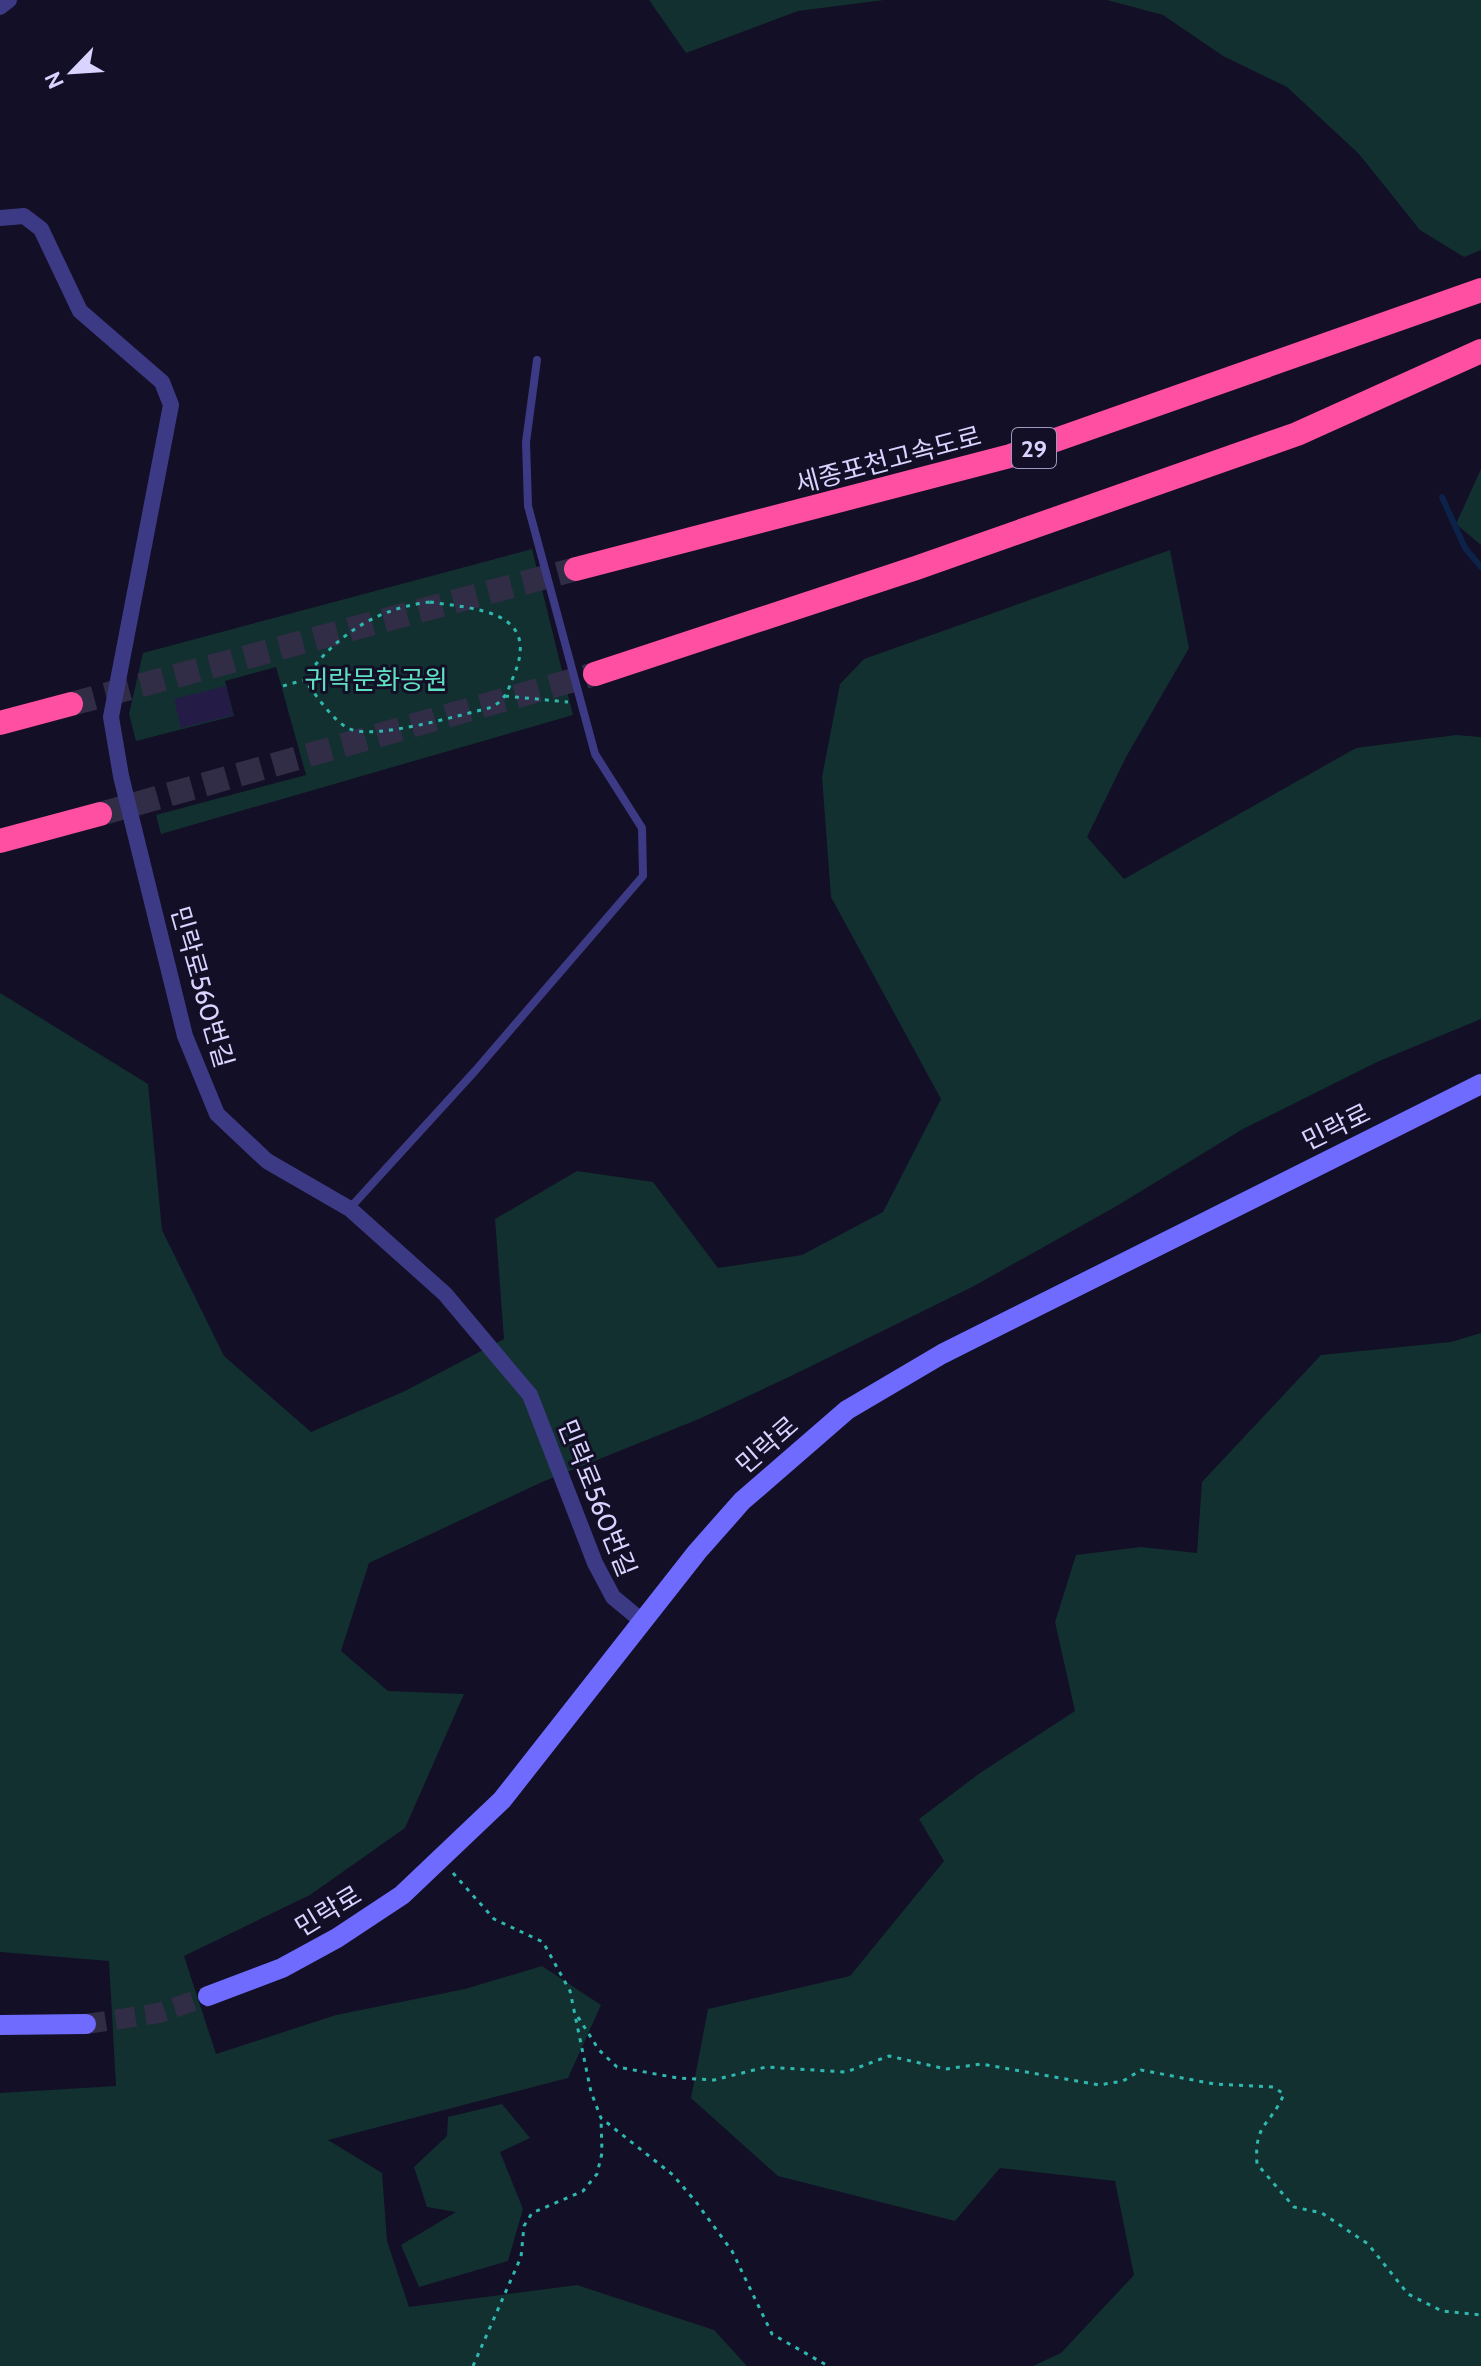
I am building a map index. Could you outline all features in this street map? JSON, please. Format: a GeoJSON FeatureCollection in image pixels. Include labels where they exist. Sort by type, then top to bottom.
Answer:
{"type":"FeatureCollection","features":[{"type":"Feature","properties":{"kind":"highway","name":"세종포천고속도로"},"geometry":{"type":"LineString","coordinates":[[576,569],[1010,456],[1481,290]]}},
{"type":"Feature","properties":{"kind":"highway"},"geometry":{"type":"LineString","coordinates":[[595,674],[916,568],[1297,434],[1481,351]]}},
{"type":"Feature","properties":{"kind":"highway"},"geometry":{"type":"LineString","coordinates":[[0,723],[71,704]]}},
{"type":"Feature","properties":{"kind":"highway"},"geometry":{"type":"LineString","coordinates":[[0,841],[100,814]]}},
{"type":"Feature","properties":{"kind":"main road","name":"민락로"},"geometry":{"type":"LineString","coordinates":[[208,1996],[282,1968],[337,1938],[402,1895],[502,1800],[642,1621],[742,1501],[847,1410],[955,1347],[1481,1084]]}},
{"type":"Feature","properties":{"kind":"main road"},"geometry":{"type":"LineString","coordinates":[[0,2025],[86,2024]]}},
{"type":"Feature","properties":{"kind":"street"},"geometry":{"type":"LineString","coordinates":[[0,7],[9,0]]}},
{"type":"Feature","properties":{"kind":"street","name":"민락로560번길"},"geometry":{"type":"LineString","coordinates":[[0,218],[24,216],[41,229],[80,311],[162,382],[171,405],[111,717],[121,776],[185,1036],[217,1114],[267,1161],[350,1209],[445,1294],[530,1395],[595,1563],[613,1597],[642,1621]]}},
{"type":"Feature","properties":{"kind":"lane"},"geometry":{"type":"LineString","coordinates":[[350,1209],[475,1071],[643,876],[642,828],[595,754],[528,506],[526,442],[537,360]]}},
{"type":"Feature","properties":{"kind":"path"},"geometry":{"type":"LineString","coordinates":[[283,686],[304,680],[322,653],[372,617],[402,605],[430,602],[490,612],[515,626],[521,643],[518,664],[499,705],[388,731],[363,733],[347,728],[304,680]]}},
{"type":"Feature","properties":{"kind":"path"},"geometry":{"type":"LineString","coordinates":[[505,696],[580,704]]}},
{"type":"Feature","properties":{"kind":"path"},"geometry":{"type":"LineString","coordinates":[[440,1859],[494,1919],[543,1942],[570,1991],[578,2017],[591,2092],[601,2118],[602,2153],[597,2174],[583,2191],[532,2213],[524,2226],[521,2257],[473,2366]]}},
{"type":"Feature","properties":{"kind":"path"},"geometry":{"type":"LineString","coordinates":[[578,2017],[599,2050],[617,2067],[678,2078],[714,2080],[766,2067],[846,2072],[889,2056],[946,2069],[981,2064],[1099,2085],[1123,2081],[1141,2070],[1214,2084],[1273,2087],[1284,2094],[1257,2132],[1257,2164],[1294,2207],[1322,2213],[1368,2244],[1400,2286],[1424,2304],[1451,2313],[1481,2315]]}},
{"type":"Feature","properties":{"kind":"path"},"geometry":{"type":"LineString","coordinates":[[601,2118],[673,2175],[696,2202],[732,2251],[772,2334],[828,2366]]}},
{"type":"Feature","properties":{"kind":"green space"},"geometry":{"type":"Polygon","coordinates":[[[649,0],[884,0],[798,11],[686,53],[649,0]]]}},
{"type":"Feature","properties":{"kind":"green space"},"geometry":{"type":"Polygon","coordinates":[[[1107,0],[1481,0],[1481,250],[1464,257],[1420,230],[1359,154],[1287,87],[1223,56],[1163,15],[1107,0]]]}},
{"type":"Feature","properties":{"kind":"green space"},"geometry":{"type":"Polygon","coordinates":[[[1481,469],[1481,545],[1456,524],[1481,469]]]}},
{"type":"Feature","properties":{"kind":"green space","name":"귀락문화공원"},"geometry":{"type":"Polygon","coordinates":[[[532,549],[573,715],[161,834],[156,815],[306,775],[276,667],[225,681],[234,716],[136,741],[129,714],[143,653],[532,549]]]}},
{"type":"Feature","properties":{"kind":"green space"},"geometry":{"type":"Polygon","coordinates":[[[1170,550],[1189,648],[1126,757],[1087,837],[1124,879],[1356,748],[1456,735],[1481,737],[1481,1019],[1377,1062],[1243,1129],[1115,1207],[974,1286],[789,1377],[699,1419],[542,1482],[369,1563],[341,1651],[388,1691],[464,1694],[405,1828],[310,1895],[184,1956],[216,2054],[336,2015],[465,1989],[542,1966],[601,2005],[568,2078],[328,2140],[382,2173],[387,2241],[409,2307],[577,2285],[714,2330],[747,2366],[0,2366],[0,2093],[116,2086],[109,1961],[0,1952],[0,993],[148,1084],[162,1230],[224,1356],[311,1432],[405,1391],[504,1339],[495,1219],[577,1171],[653,1182],[718,1268],[802,1255],[883,1212],[941,1099],[831,897],[822,777],[840,684],[864,659],[1170,550]]]}},
{"type":"Feature","properties":{"kind":"green space"},"geometry":{"type":"Polygon","coordinates":[[[1481,1333],[1481,2366],[1033,2366],[1061,2353],[1134,2275],[1115,2181],[1000,2168],[955,2221],[778,2176],[691,2098],[708,2009],[850,1976],[944,1861],[919,1819],[980,1773],[1075,1711],[1055,1622],[1076,1555],[1141,1547],[1197,1553],[1202,1482],[1321,1355],[1451,1342],[1481,1333]]]}},
{"type":"Feature","properties":{"kind":"green space"},"geometry":{"type":"Polygon","coordinates":[[[502,2104],[530,2138],[500,2152],[523,2209],[508,2261],[419,2287],[401,2245],[456,2212],[427,2207],[414,2167],[447,2136],[448,2117],[502,2104]]]}},
{"type":"Feature","properties":{"kind":"building"},"geometry":{"type":"Polygon","coordinates":[[[226,686],[233,715],[181,728],[174,699],[226,686]]]}},
{"type":"Feature","properties":{"kind":"waterway"},"geometry":{"type":"LineString","coordinates":[[1442,497],[1465,548],[1481,567]]}},
{"type":"Feature","properties":{"kind":"tunnel"},"geometry":{"type":"LineString","coordinates":[[71,704],[576,569]]}},
{"type":"Feature","properties":{"kind":"tunnel"},"geometry":{"type":"LineString","coordinates":[[100,814],[595,674]]}},
{"type":"Feature","properties":{"kind":"tunnel"},"geometry":{"type":"LineString","coordinates":[[86,2024],[159,2013],[208,1996]]}}]}
